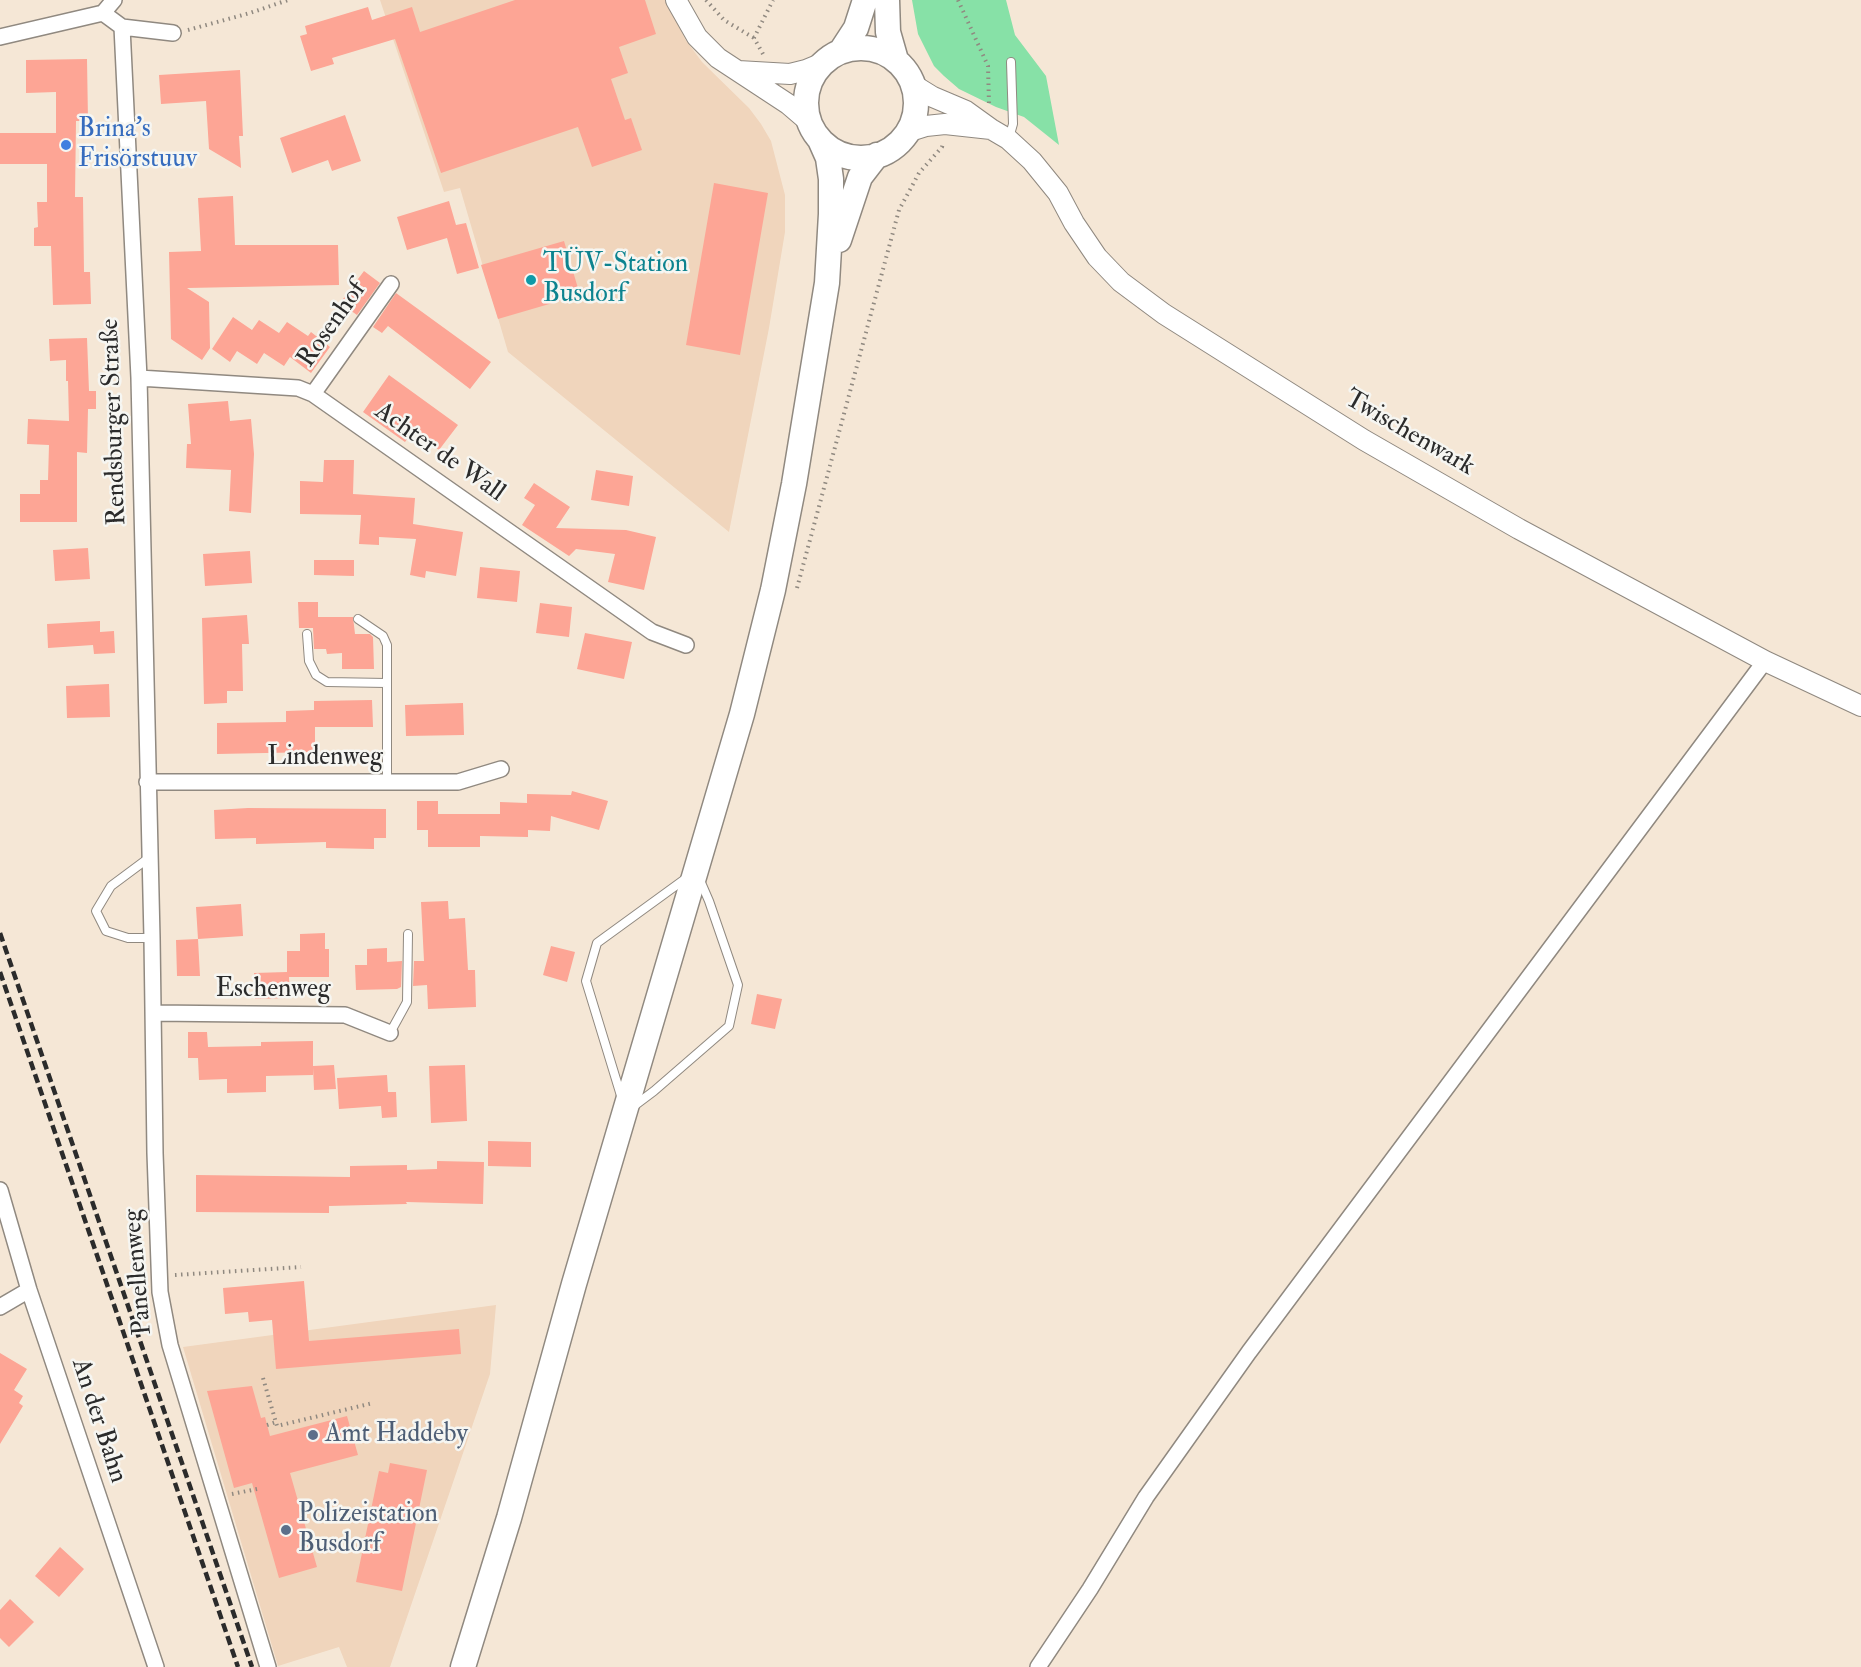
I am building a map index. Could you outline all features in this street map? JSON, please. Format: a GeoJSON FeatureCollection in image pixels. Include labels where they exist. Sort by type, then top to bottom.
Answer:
{"type":"FeatureCollection","features":[{"type":"Feature","properties":{"kind":"main road"},"geometry":{"type":"LineString","coordinates":[[463,1667],[509,1518],[574,1284],[742,714],[773,590],[794,484],[827,283],[831,179],[828,158],[814,131],[806,108],[806,94],[814,74],[832,57],[856,28],[865,0]]}},
{"type":"Feature","properties":{"kind":"main road"},"geometry":{"type":"LineString","coordinates":[[887,0],[890,42],[896,60]]}},
{"type":"Feature","properties":{"kind":"main road"},"geometry":{"type":"LineString","coordinates":[[814,131],[830,149],[849,157],[863,158],[877,155],[894,147],[907,132],[913,119],[916,105],[912,84],[906,71],[896,60],[884,53],[856,48],[832,57]]}},
{"type":"Feature","properties":{"kind":"main road"},"geometry":{"type":"LineString","coordinates":[[827,283],[860,177],[877,155]]}},
{"type":"Feature","properties":{"kind":"street"},"geometry":{"type":"LineString","coordinates":[[0,37],[103,13],[114,0]]}},
{"type":"Feature","properties":{"kind":"street"},"geometry":{"type":"LineString","coordinates":[[676,0],[697,37],[718,58],[788,104],[814,131]]}},
{"type":"Feature","properties":{"kind":"street"},"geometry":{"type":"LineString","coordinates":[[103,13],[123,27],[174,33]]}},
{"type":"Feature","properties":{"kind":"street","name":"Rendsburger Straße"},"geometry":{"type":"LineString","coordinates":[[123,27],[139,378],[150,857]]}},
{"type":"Feature","properties":{"kind":"street"},"geometry":{"type":"LineString","coordinates":[[737,70],[789,74],[806,70],[832,57]]}},
{"type":"Feature","properties":{"kind":"street","name":"Twischenwark"},"geometry":{"type":"LineString","coordinates":[[912,84],[933,97],[966,111],[991,129]]}},
{"type":"Feature","properties":{"kind":"street","name":"Twischenwark"},"geometry":{"type":"LineString","coordinates":[[907,132],[926,126],[945,124],[1011,131],[1058,194],[1097,257],[1121,282],[1164,314],[1374,446],[1519,529],[1765,661],[1861,706]]}},
{"type":"Feature","properties":{"kind":"street","name":"Rosenhof"},"geometry":{"type":"LineString","coordinates":[[313,394],[391,284]]}},
{"type":"Feature","properties":{"kind":"street","name":"Achter de Wall"},"geometry":{"type":"LineString","coordinates":[[139,378],[298,388],[313,394],[652,632],[686,645]]}},
{"type":"Feature","properties":{"kind":"street"},"geometry":{"type":"LineString","coordinates":[[1038,1667],[1090,1589],[1146,1497],[1249,1352],[1765,661]]}},
{"type":"Feature","properties":{"kind":"street","name":"Lindenweg"},"geometry":{"type":"LineString","coordinates":[[147,782],[458,782],[501,769]]}},
{"type":"Feature","properties":{"kind":"street","name":"Panellenweg"},"geometry":{"type":"LineString","coordinates":[[150,857],[155,1154],[160,1292],[170,1345],[268,1667]]}},
{"type":"Feature","properties":{"kind":"street","name":"Eschenweg"},"geometry":{"type":"LineString","coordinates":[[153,1014],[345,1015],[390,1033]]}},
{"type":"Feature","properties":{"kind":"street","name":"An der Bahn"},"geometry":{"type":"LineString","coordinates":[[0,1190],[29,1290],[156,1667]]}},
{"type":"Feature","properties":{"kind":"street"},"geometry":{"type":"LineString","coordinates":[[0,1307],[29,1290]]}},
{"type":"Feature","properties":{"kind":"lane"},"geometry":{"type":"LineString","coordinates":[[1011,63],[1011,131]]}},
{"type":"Feature","properties":{"kind":"lane"},"geometry":{"type":"LineString","coordinates":[[358,619],[383,636],[387,645],[387,782]]}},
{"type":"Feature","properties":{"kind":"lane"},"geometry":{"type":"LineString","coordinates":[[307,634],[309,661],[316,675],[327,682],[387,683]]}},
{"type":"Feature","properties":{"kind":"lane"},"geometry":{"type":"LineString","coordinates":[[150,857],[111,886],[96,911],[106,931],[128,938],[152,938]]}},
{"type":"Feature","properties":{"kind":"lane"},"geometry":{"type":"LineString","coordinates":[[696,871],[709,901],[738,985],[729,1026],[654,1091],[626,1112],[586,981],[597,943],[696,871]]}},
{"type":"Feature","properties":{"kind":"lane"},"geometry":{"type":"LineString","coordinates":[[390,1033],[407,1002],[408,934]]}},
{"type":"Feature","properties":{"kind":"path"},"geometry":{"type":"LineString","coordinates":[[174,33],[250,14],[288,0]]}},
{"type":"Feature","properties":{"kind":"path"},"geometry":{"type":"LineString","coordinates":[[706,0],[724,20],[754,38]]}},
{"type":"Feature","properties":{"kind":"path"},"geometry":{"type":"LineString","coordinates":[[958,0],[988,66],[989,114],[1011,131]]}},
{"type":"Feature","properties":{"kind":"path"},"geometry":{"type":"LineString","coordinates":[[160,1276],[301,1267]]}},
{"type":"Feature","properties":{"kind":"path"},"geometry":{"type":"LineString","coordinates":[[263,1378],[277,1426],[373,1402]]}},
{"type":"Feature","properties":{"kind":"path"},"geometry":{"type":"LineString","coordinates":[[267,1425],[276,1422]]}},
{"type":"Feature","properties":{"kind":"shaded area"},"geometry":{"type":"Polygon","coordinates":[[[380,0],[666,0],[685,39],[702,62],[749,108],[761,124],[771,141],[785,195],[785,232],[769,328],[729,532],[508,352],[460,188],[444,192],[380,0]]]}},
{"type":"Feature","properties":{"kind":"shaded area"},"geometry":{"type":"Polygon","coordinates":[[[496,1305],[490,1374],[390,1667],[347,1667],[339,1647],[278,1666],[183,1347],[496,1305]]]}},
{"type":"Feature","properties":{"kind":"green space"},"geometry":{"type":"Polygon","coordinates":[[[912,0],[1006,0],[1015,35],[1046,76],[1059,145],[1024,117],[996,107],[959,89],[944,76],[934,66],[918,34],[912,0]]]}},
{"type":"Feature","properties":{"kind":"building"},"geometry":{"type":"Polygon","coordinates":[[[515,0],[645,0],[656,34],[619,47],[628,73],[611,79],[625,120],[631,118],[642,150],[592,167],[578,127],[441,173],[395,39],[332,58],[334,64],[311,71],[300,36],[307,34],[305,26],[368,7],[372,20],[412,7],[420,32],[515,0]]]}},
{"type":"Feature","properties":{"kind":"building"},"geometry":{"type":"Polygon","coordinates":[[[87,59],[88,121],[76,121],[75,197],[83,197],[84,272],[90,272],[91,304],[53,305],[51,246],[34,246],[34,228],[38,227],[37,202],[47,202],[47,164],[0,164],[0,133],[56,133],[56,92],[26,93],[26,60],[87,59]]]}},
{"type":"Feature","properties":{"kind":"building"},"geometry":{"type":"Polygon","coordinates":[[[240,70],[243,136],[239,136],[241,168],[209,149],[206,101],[161,104],[159,75],[240,70]]]}},
{"type":"Feature","properties":{"kind":"building"},"geometry":{"type":"Polygon","coordinates":[[[345,115],[361,161],[332,171],[328,160],[292,173],[280,138],[345,115]]]}},
{"type":"Feature","properties":{"kind":"building"},"geometry":{"type":"Polygon","coordinates":[[[714,183],[768,193],[740,355],[686,345],[714,183]]]}},
{"type":"Feature","properties":{"kind":"building"},"geometry":{"type":"Polygon","coordinates":[[[233,196],[235,245],[338,245],[339,285],[187,288],[209,302],[210,348],[202,360],[171,339],[169,252],[201,251],[198,198],[233,196]]]}},
{"type":"Feature","properties":{"kind":"building"},"geometry":{"type":"Polygon","coordinates":[[[449,201],[456,225],[466,223],[479,268],[457,274],[447,238],[407,250],[397,217],[449,201]]]}},
{"type":"Feature","properties":{"kind":"building","name":"TÜV-Station Busdorf"},"geometry":{"type":"Polygon","coordinates":[[[564,241],[580,295],[498,319],[481,265],[564,241]]]}},
{"type":"Feature","properties":{"kind":"building"},"geometry":{"type":"Polygon","coordinates":[[[364,271],[380,283],[357,315],[340,303],[364,271]]]}},
{"type":"Feature","properties":{"kind":"building"},"geometry":{"type":"Polygon","coordinates":[[[396,293],[491,362],[470,389],[388,326],[382,333],[373,327],[396,293]]]}},
{"type":"Feature","properties":{"kind":"building"},"geometry":{"type":"Polygon","coordinates":[[[233,317],[252,330],[259,320],[279,333],[287,322],[308,336],[311,332],[330,347],[311,373],[290,357],[284,366],[264,353],[257,364],[237,351],[230,362],[212,349],[233,317]]]}},
{"type":"Feature","properties":{"kind":"building"},"geometry":{"type":"Polygon","coordinates":[[[87,338],[89,391],[96,391],[96,409],[88,409],[87,453],[77,452],[77,522],[20,522],[20,494],[40,494],[40,480],[48,480],[49,445],[27,444],[28,419],[69,421],[66,360],[50,361],[49,339],[87,338]]]}},
{"type":"Feature","properties":{"kind":"building"},"geometry":{"type":"Polygon","coordinates":[[[389,375],[458,425],[439,450],[413,431],[405,442],[363,412],[389,375]]]}},
{"type":"Feature","properties":{"kind":"building"},"geometry":{"type":"Polygon","coordinates":[[[228,401],[230,421],[251,419],[254,454],[251,513],[229,511],[231,470],[186,468],[187,444],[191,444],[188,404],[228,401]]]}},
{"type":"Feature","properties":{"kind":"building"},"geometry":{"type":"Polygon","coordinates":[[[324,460],[354,460],[353,494],[415,498],[413,524],[463,532],[456,576],[426,571],[425,578],[410,575],[416,539],[379,537],[379,545],[359,544],[361,515],[300,514],[300,481],[323,482],[324,460]]]}},
{"type":"Feature","properties":{"kind":"building"},"geometry":{"type":"Polygon","coordinates":[[[596,470],[633,476],[629,506],[591,500],[596,470]]]}},
{"type":"Feature","properties":{"kind":"building"},"geometry":{"type":"Polygon","coordinates":[[[534,483],[570,507],[556,528],[626,530],[656,537],[644,590],[608,582],[615,554],[576,549],[569,556],[522,525],[535,505],[524,498],[534,483]]]}},
{"type":"Feature","properties":{"kind":"building"},"geometry":{"type":"Polygon","coordinates":[[[88,548],[90,579],[55,581],[53,550],[88,548]]]}},
{"type":"Feature","properties":{"kind":"building"},"geometry":{"type":"Polygon","coordinates":[[[250,551],[252,583],[205,586],[203,554],[250,551]]]}},
{"type":"Feature","properties":{"kind":"building"},"geometry":{"type":"Polygon","coordinates":[[[314,560],[354,560],[354,576],[314,575],[314,560]]]}},
{"type":"Feature","properties":{"kind":"building"},"geometry":{"type":"Polygon","coordinates":[[[480,567],[520,571],[517,602],[477,598],[480,567]]]}},
{"type":"Feature","properties":{"kind":"building"},"geometry":{"type":"Polygon","coordinates":[[[298,602],[318,602],[318,617],[353,617],[355,634],[370,634],[373,637],[374,669],[342,669],[342,653],[327,654],[326,649],[314,649],[313,628],[299,628],[298,602]]]}},
{"type":"Feature","properties":{"kind":"building"},"geometry":{"type":"Polygon","coordinates":[[[540,603],[572,607],[569,637],[536,633],[540,603]]]}},
{"type":"Feature","properties":{"kind":"building"},"geometry":{"type":"Polygon","coordinates":[[[247,615],[249,644],[242,644],[243,691],[227,691],[227,703],[204,704],[202,618],[247,615]]]}},
{"type":"Feature","properties":{"kind":"building"},"geometry":{"type":"Polygon","coordinates":[[[100,621],[100,632],[114,631],[115,653],[94,654],[93,645],[48,648],[47,624],[100,621]]]}},
{"type":"Feature","properties":{"kind":"building"},"geometry":{"type":"Polygon","coordinates":[[[585,633],[632,642],[624,679],[577,669],[585,633]]]}},
{"type":"Feature","properties":{"kind":"building"},"geometry":{"type":"Polygon","coordinates":[[[109,684],[110,717],[67,718],[66,686],[109,684]]]}},
{"type":"Feature","properties":{"kind":"building"},"geometry":{"type":"Polygon","coordinates":[[[372,700],[373,727],[315,727],[315,752],[217,754],[217,723],[286,722],[286,711],[314,710],[314,701],[372,700]]]}},
{"type":"Feature","properties":{"kind":"building"},"geometry":{"type":"Polygon","coordinates":[[[463,703],[464,735],[406,736],[405,705],[463,703]]]}},
{"type":"Feature","properties":{"kind":"building"},"geometry":{"type":"Polygon","coordinates":[[[572,791],[608,801],[599,830],[551,816],[550,831],[528,830],[528,837],[480,836],[480,847],[428,847],[428,830],[417,830],[417,801],[438,801],[438,814],[500,814],[500,802],[527,803],[527,794],[571,795],[572,791]]]}},
{"type":"Feature","properties":{"kind":"building"},"geometry":{"type":"Polygon","coordinates":[[[248,808],[386,809],[386,838],[374,838],[374,849],[326,848],[326,842],[256,844],[256,838],[215,839],[214,810],[248,808]]]}},
{"type":"Feature","properties":{"kind":"building"},"geometry":{"type":"Polygon","coordinates":[[[448,901],[449,919],[465,918],[468,970],[475,970],[476,1007],[428,1009],[427,985],[413,986],[414,961],[424,961],[421,902],[448,901]]]}},
{"type":"Feature","properties":{"kind":"building"},"geometry":{"type":"Polygon","coordinates":[[[241,904],[243,936],[198,939],[196,907],[241,904]]]}},
{"type":"Feature","properties":{"kind":"building"},"geometry":{"type":"Polygon","coordinates":[[[325,933],[325,949],[329,949],[329,977],[289,977],[290,998],[255,999],[254,973],[287,972],[287,951],[300,951],[300,934],[325,933]]]}},
{"type":"Feature","properties":{"kind":"building"},"geometry":{"type":"Polygon","coordinates":[[[198,939],[200,976],[177,976],[176,940],[198,939]]]}},
{"type":"Feature","properties":{"kind":"building"},"geometry":{"type":"Polygon","coordinates":[[[551,946],[575,952],[567,982],[543,975],[551,946]]]}},
{"type":"Feature","properties":{"kind":"building"},"geometry":{"type":"Polygon","coordinates":[[[387,948],[387,962],[402,961],[401,987],[356,990],[355,965],[367,965],[367,949],[387,948]]]}},
{"type":"Feature","properties":{"kind":"building"},"geometry":{"type":"Polygon","coordinates":[[[757,994],[782,999],[775,1029],[751,1024],[757,994]]]}},
{"type":"Feature","properties":{"kind":"building"},"geometry":{"type":"Polygon","coordinates":[[[188,1032],[207,1032],[208,1047],[261,1046],[261,1042],[313,1041],[313,1066],[334,1065],[336,1089],[314,1090],[313,1067],[313,1075],[266,1076],[266,1092],[227,1093],[227,1079],[199,1080],[198,1058],[188,1058],[188,1032]]]}},
{"type":"Feature","properties":{"kind":"building"},"geometry":{"type":"Polygon","coordinates":[[[465,1065],[467,1121],[431,1123],[429,1066],[465,1065]]]}},
{"type":"Feature","properties":{"kind":"building"},"geometry":{"type":"Polygon","coordinates":[[[387,1075],[388,1092],[396,1092],[397,1117],[382,1118],[381,1106],[339,1109],[337,1078],[387,1075]]]}},
{"type":"Feature","properties":{"kind":"building"},"geometry":{"type":"Polygon","coordinates":[[[488,1141],[531,1142],[531,1167],[488,1166],[488,1141]]]}},
{"type":"Feature","properties":{"kind":"building"},"geometry":{"type":"Polygon","coordinates":[[[437,1161],[484,1162],[483,1204],[406,1202],[407,1204],[329,1206],[329,1213],[196,1212],[196,1175],[350,1177],[350,1166],[407,1165],[407,1170],[437,1169],[437,1161]]]}},
{"type":"Feature","properties":{"kind":"building"},"geometry":{"type":"Polygon","coordinates":[[[304,1281],[309,1341],[459,1329],[461,1354],[276,1369],[272,1320],[249,1322],[248,1312],[225,1314],[223,1288],[304,1281]]]}},
{"type":"Feature","properties":{"kind":"building"},"geometry":{"type":"Polygon","coordinates":[[[0,1353],[27,1369],[14,1390],[23,1396],[19,1403],[23,1406],[0,1444],[0,1353]]]}},
{"type":"Feature","properties":{"kind":"building","name":"Amt Haddeby"},"geometry":{"type":"Polygon","coordinates":[[[252,1386],[261,1418],[265,1417],[270,1436],[347,1416],[358,1455],[290,1473],[317,1567],[279,1578],[252,1483],[234,1488],[207,1391],[252,1386]]]}},
{"type":"Feature","properties":{"kind":"building"},"geometry":{"type":"Polygon","coordinates":[[[390,1463],[427,1470],[402,1591],[356,1582],[379,1471],[388,1473],[390,1463]]]}},
{"type":"Feature","properties":{"kind":"building"},"geometry":{"type":"Polygon","coordinates":[[[60,1547],[84,1569],[59,1597],[35,1576],[60,1547]]]}},
{"type":"Feature","properties":{"kind":"building"},"geometry":{"type":"Polygon","coordinates":[[[10,1599],[34,1622],[9,1647],[0,1638],[0,1610],[10,1599]]]}},
{"type":"Feature","properties":{"kind":"railway"},"geometry":{"type":"LineString","coordinates":[[0,933],[252,1667]]}},
{"type":"Feature","properties":{"kind":"railway"},"geometry":{"type":"LineString","coordinates":[[0,972],[238,1667]]}},
{"type":"Feature","properties":{"kind":"place","name":"Brina's Frisörstuuv"},"geometry":{"type":"Point","coordinates":[66,145]}},
{"type":"Feature","properties":{"kind":"place","name":"TÜV-Station Busdorf"},"geometry":{"type":"Point","coordinates":[531,280]}},
{"type":"Feature","properties":{"kind":"place","name":"Amt Haddeby"},"geometry":{"type":"Point","coordinates":[313,1435]}},
{"type":"Feature","properties":{"kind":"place","name":"Polizeistation Busdorf"},"geometry":{"type":"Point","coordinates":[286,1530]}}]}
